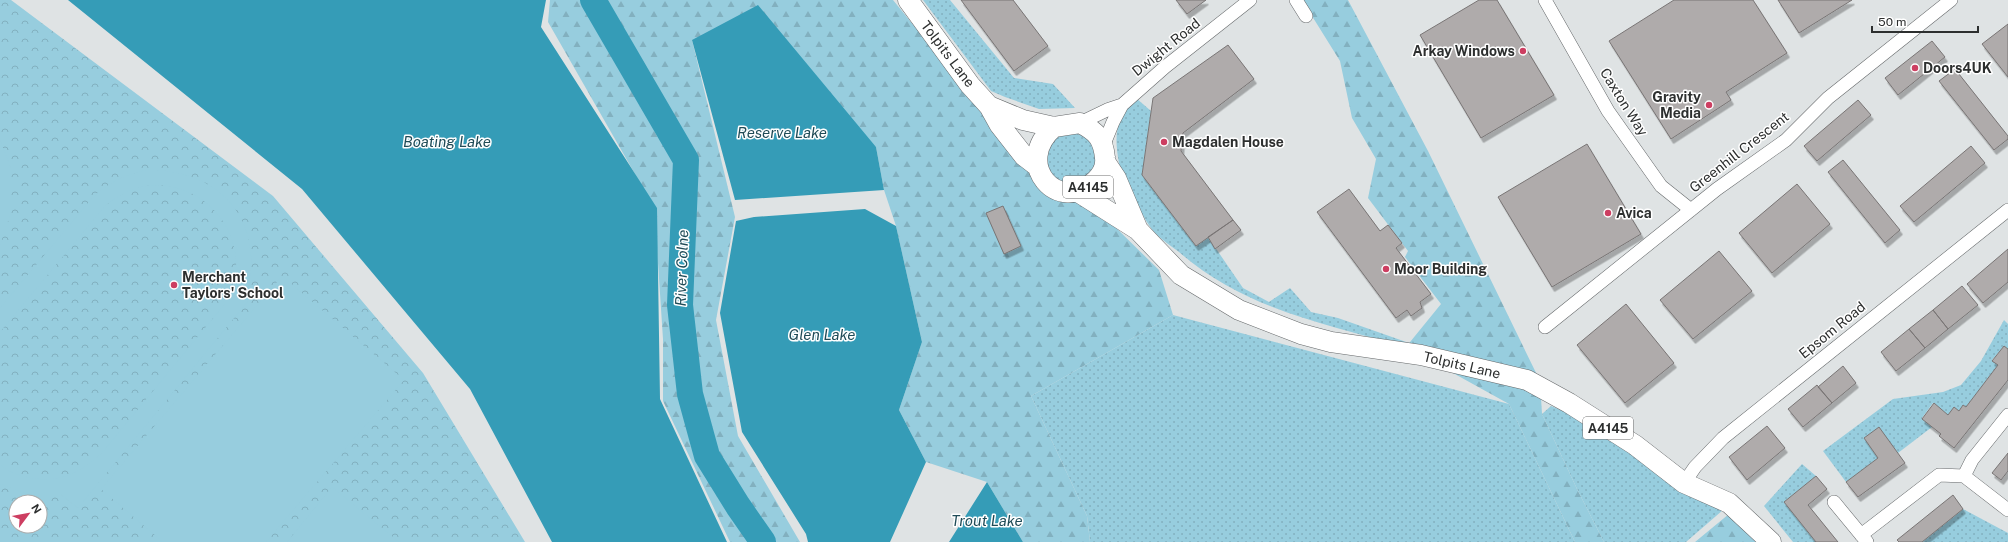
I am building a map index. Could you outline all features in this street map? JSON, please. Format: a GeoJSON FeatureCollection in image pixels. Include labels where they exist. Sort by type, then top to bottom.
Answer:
{"type":"FeatureCollection","features":[{"type":"Feature","properties":{"kind":"main road","name":"Tolpits Lane"},"geometry":{"type":"LineString","coordinates":[[908,0],[970,85],[989,106],[999,124],[1024,156],[1038,166],[1049,186],[1068,193],[1078,192],[1138,230],[1181,275],[1239,310],[1301,334],[1331,342],[1421,355],[1527,380],[1569,403],[1635,445],[1684,483],[1729,503],[1771,542]]}},
{"type":"Feature","properties":{"kind":"main road","name":"Tolpits Lane"},"geometry":{"type":"LineString","coordinates":[[989,106],[1022,120],[1054,127],[1080,123],[1097,134],[1138,230]]}},
{"type":"Feature","properties":{"kind":"main road"},"geometry":{"type":"LineString","coordinates":[[1038,166],[1036,154],[1040,143],[1045,135],[1054,127]]}},
{"type":"Feature","properties":{"kind":"main road","name":"A4145"},"geometry":{"type":"LineString","coordinates":[[1078,192],[1091,185],[1100,176],[1105,154]]}},
{"type":"Feature","properties":{"kind":"street","name":"Dwight Road"},"geometry":{"type":"LineString","coordinates":[[1105,154],[1113,122],[1122,105],[1165,67],[1250,0]]}},
{"type":"Feature","properties":{"kind":"street"},"geometry":{"type":"LineString","coordinates":[[1296,0],[1306,16]]}},
{"type":"Feature","properties":{"kind":"street","name":"Caxton Way"},"geometry":{"type":"LineString","coordinates":[[1545,0],[1613,117],[1661,186],[1690,210]]}},
{"type":"Feature","properties":{"kind":"street","name":"Greenhill Crescent"},"geometry":{"type":"LineString","coordinates":[[1545,327],[1690,210],[1786,140],[1828,98],[1951,0]]}},
{"type":"Feature","properties":{"kind":"street","name":"Dwight Road"},"geometry":{"type":"LineString","coordinates":[[1080,123],[1107,110],[1122,105]]}},
{"type":"Feature","properties":{"kind":"street","name":"Epsom Road"},"geometry":{"type":"LineString","coordinates":[[1684,483],[1695,467],[1723,438],[2008,210]]}},
{"type":"Feature","properties":{"kind":"street"},"geometry":{"type":"LineString","coordinates":[[1964,476],[1972,460],[2008,415]]}},
{"type":"Feature","properties":{"kind":"street"},"geometry":{"type":"LineString","coordinates":[[1834,502],[1864,538],[1939,475],[1964,476],[2008,510]]}},
{"type":"Feature","properties":{"kind":"green space","name":"Merchant Taylors' School"},"geometry":{"type":"Polygon","coordinates":[[[0,0],[11,0],[273,196],[423,373],[525,542],[0,542],[0,0]]]}},
{"type":"Feature","properties":{"kind":"green space"},"geometry":{"type":"Polygon","coordinates":[[[550,0],[893,0],[1024,161],[1106,218],[1159,270],[1173,315],[1031,396],[1087,516],[1090,542],[1023,542],[987,482],[926,462],[899,410],[922,342],[896,226],[884,190],[876,147],[692,40],[735,217],[716,320],[738,436],[800,542],[730,542],[663,401],[663,339],[657,248],[635,174],[548,22],[550,0]]]}},
{"type":"Feature","properties":{"kind":"green space"},"geometry":{"type":"Polygon","coordinates":[[[923,0],[950,0],[1014,78],[1053,84],[1075,108],[1039,109],[991,91],[923,0]]]}},
{"type":"Feature","properties":{"kind":"green space"},"geometry":{"type":"Polygon","coordinates":[[[1302,0],[1348,0],[1428,151],[1540,381],[1542,414],[1604,542],[1575,542],[1509,404],[1406,347],[1441,304],[1405,257],[1408,251],[1368,198],[1376,159],[1352,118],[1340,61],[1302,0]]]}},
{"type":"Feature","properties":{"kind":"green space"},"geometry":{"type":"Polygon","coordinates":[[[1136,98],[1151,111],[1142,175],[1196,246],[1208,237],[1243,288],[1269,302],[1290,288],[1311,312],[1338,318],[1409,343],[1406,347],[1316,322],[1258,301],[1230,288],[1204,272],[1158,236],[1143,216],[1133,197],[1121,172],[1117,154],[1117,136],[1120,120],[1129,105],[1136,98]]]}},
{"type":"Feature","properties":{"kind":"green space"},"geometry":{"type":"Polygon","coordinates":[[[1071,133],[1085,137],[1092,144],[1096,158],[1092,172],[1085,179],[1071,183],[1057,179],[1050,172],[1046,158],[1050,144],[1057,137],[1071,133]]]}},
{"type":"Feature","properties":{"kind":"green space"},"geometry":{"type":"Polygon","coordinates":[[[0,140],[11,168],[11,212],[0,245],[0,140]]]}},
{"type":"Feature","properties":{"kind":"green space"},"geometry":{"type":"Polygon","coordinates":[[[146,170],[172,172],[195,178],[214,188],[230,202],[242,220],[249,240],[251,264],[248,290],[253,295],[78,508],[60,494],[26,494],[0,484],[0,465],[7,470],[25,477],[54,479],[75,472],[94,460],[101,454],[224,305],[233,284],[236,268],[234,245],[228,230],[219,216],[208,204],[179,188],[163,185],[146,186],[124,193],[105,206],[0,332],[0,308],[93,197],[105,187],[131,174],[146,170]]]}},
{"type":"Feature","properties":{"kind":"green space"},"geometry":{"type":"Polygon","coordinates":[[[282,276],[404,380],[266,542],[163,542],[101,489],[282,276]]]}},
{"type":"Feature","properties":{"kind":"green space"},"geometry":{"type":"Polygon","coordinates":[[[1173,315],[1509,404],[1575,542],[1090,542],[1087,516],[1031,396],[1173,315]]]}},
{"type":"Feature","properties":{"kind":"green space"},"geometry":{"type":"Polygon","coordinates":[[[2004,320],[2008,324],[2008,349],[2004,346],[1992,360],[1998,365],[1966,407],[1963,405],[1959,411],[1948,415],[1933,403],[1922,418],[1932,427],[1898,453],[1879,428],[1864,438],[1878,458],[1846,482],[1823,451],[1893,399],[1943,392],[1961,385],[1981,361],[2004,320]]]}},
{"type":"Feature","properties":{"kind":"green space"},"geometry":{"type":"Polygon","coordinates":[[[1551,406],[1578,417],[1723,510],[1686,542],[1604,542],[1542,414],[1551,406]]]}},
{"type":"Feature","properties":{"kind":"green space"},"geometry":{"type":"Polygon","coordinates":[[[1802,464],[1816,476],[1784,502],[1816,542],[1793,542],[1764,506],[1802,464]]]}},
{"type":"Feature","properties":{"kind":"green space"},"geometry":{"type":"Polygon","coordinates":[[[332,487],[399,542],[287,542],[332,487]]]}},
{"type":"Feature","properties":{"kind":"green space"},"geometry":{"type":"Polygon","coordinates":[[[1963,509],[2008,533],[2008,542],[1922,542],[1963,509]]]}},
{"type":"Feature","properties":{"kind":"green space"},"geometry":{"type":"Polygon","coordinates":[[[1729,514],[1760,542],[1695,542],[1729,514]]]}},
{"type":"Feature","properties":{"kind":"water","name":"Boating Lake"},"geometry":{"type":"Polygon","coordinates":[[[68,0],[546,0],[541,27],[657,208],[660,399],[727,542],[552,542],[470,389],[302,189],[68,0]]]}},
{"type":"Feature","properties":{"kind":"water","name":"Reserve Lake"},"geometry":{"type":"Polygon","coordinates":[[[758,5],[876,147],[884,190],[735,200],[692,40],[758,5]]]}},
{"type":"Feature","properties":{"kind":"water","name":"Glen Lake"},"geometry":{"type":"Polygon","coordinates":[[[865,209],[896,226],[922,342],[899,410],[926,462],[890,542],[808,542],[806,534],[742,432],[720,313],[736,221],[754,217],[865,209]]]}},
{"type":"Feature","properties":{"kind":"water","name":"Trout Lake"},"geometry":{"type":"Polygon","coordinates":[[[987,482],[1023,542],[949,542],[987,482]]]}},
{"type":"Feature","properties":{"kind":"building"},"geometry":{"type":"Polygon","coordinates":[[[961,0],[1013,0],[1048,46],[1014,71],[961,0]]]}},
{"type":"Feature","properties":{"kind":"building"},"geometry":{"type":"Polygon","coordinates":[[[1176,0],[1206,0],[1187,14],[1176,0]]]}},
{"type":"Feature","properties":{"kind":"building"},"geometry":{"type":"Polygon","coordinates":[[[1479,0],[1497,0],[1554,95],[1481,138],[1420,35],[1479,0]]]}},
{"type":"Feature","properties":{"kind":"building"},"geometry":{"type":"Polygon","coordinates":[[[1674,0],[1753,0],[1787,53],[1726,92],[1731,100],[1671,139],[1609,41],[1674,0]]]}},
{"type":"Feature","properties":{"kind":"building"},"geometry":{"type":"Polygon","coordinates":[[[1778,0],[1852,0],[1799,33],[1778,0]]]}},
{"type":"Feature","properties":{"kind":"building"},"geometry":{"type":"Polygon","coordinates":[[[2008,24],[2008,77],[1982,44],[2008,24]]]}},
{"type":"Feature","properties":{"kind":"building","name":"Doors4UK"},"geometry":{"type":"Polygon","coordinates":[[[1932,41],[1945,57],[1898,95],[1885,78],[1932,41]]]}},
{"type":"Feature","properties":{"kind":"building","name":"Magdalen House"},"geometry":{"type":"Polygon","coordinates":[[[1228,45],[1254,79],[1183,133],[1181,151],[1233,220],[1196,246],[1142,175],[1153,98],[1228,45]]]}},
{"type":"Feature","properties":{"kind":"building"},"geometry":{"type":"Polygon","coordinates":[[[1955,69],[2008,136],[2008,139],[1994,150],[1939,81],[1955,69]]]}},
{"type":"Feature","properties":{"kind":"building"},"geometry":{"type":"Polygon","coordinates":[[[1858,100],[1871,115],[1817,161],[1804,146],[1858,100]]]}},
{"type":"Feature","properties":{"kind":"building"},"geometry":{"type":"Polygon","coordinates":[[[1587,144],[1641,234],[1552,287],[1498,197],[1587,144]]]}},
{"type":"Feature","properties":{"kind":"building"},"geometry":{"type":"Polygon","coordinates":[[[1971,146],[1985,163],[1914,222],[1900,206],[1971,146]]]}},
{"type":"Feature","properties":{"kind":"building"},"geometry":{"type":"Polygon","coordinates":[[[1843,160],[1900,230],[1885,243],[1828,172],[1843,160]]]}},
{"type":"Feature","properties":{"kind":"building"},"geometry":{"type":"Polygon","coordinates":[[[1797,184],[1830,224],[1772,273],[1739,233],[1797,184]]]}},
{"type":"Feature","properties":{"kind":"building","name":"Moor Building"},"geometry":{"type":"Polygon","coordinates":[[[1349,189],[1380,231],[1388,225],[1402,243],[1396,248],[1431,294],[1420,302],[1422,308],[1411,316],[1407,310],[1396,318],[1317,212],[1349,189]]]}},
{"type":"Feature","properties":{"kind":"building"},"geometry":{"type":"Polygon","coordinates":[[[1003,206],[1021,246],[1004,254],[986,213],[1003,206]]]}},
{"type":"Feature","properties":{"kind":"building"},"geometry":{"type":"Polygon","coordinates":[[[1233,220],[1241,230],[1215,249],[1208,237],[1233,220]]]}},
{"type":"Feature","properties":{"kind":"building"},"geometry":{"type":"Polygon","coordinates":[[[2008,249],[2008,282],[1983,303],[1967,284],[2008,249]]]}},
{"type":"Feature","properties":{"kind":"building"},"geometry":{"type":"Polygon","coordinates":[[[1719,251],[1752,291],[1693,339],[1660,300],[1719,251]]]}},
{"type":"Feature","properties":{"kind":"building"},"geometry":{"type":"Polygon","coordinates":[[[1962,286],[1978,305],[1948,329],[1933,310],[1962,286]]]}},
{"type":"Feature","properties":{"kind":"building"},"geometry":{"type":"Polygon","coordinates":[[[1626,304],[1674,363],[1625,403],[1577,345],[1626,304]]]}},
{"type":"Feature","properties":{"kind":"building"},"geometry":{"type":"Polygon","coordinates":[[[1933,310],[1948,329],[1925,348],[1909,329],[1933,310]]]}},
{"type":"Feature","properties":{"kind":"building"},"geometry":{"type":"Polygon","coordinates":[[[1909,329],[1925,348],[1896,371],[1881,352],[1909,329]]]}},
{"type":"Feature","properties":{"kind":"building"},"geometry":{"type":"Polygon","coordinates":[[[2004,346],[2008,349],[2008,380],[1954,448],[1939,436],[1941,434],[1922,419],[1934,403],[1948,415],[1954,407],[1959,411],[1963,405],[1966,407],[1998,365],[1992,361],[2004,346]]]}},
{"type":"Feature","properties":{"kind":"building"},"geometry":{"type":"Polygon","coordinates":[[[1843,366],[1856,383],[1832,403],[1818,387],[1843,366]]]}},
{"type":"Feature","properties":{"kind":"building"},"geometry":{"type":"Polygon","coordinates":[[[1817,385],[1832,403],[1803,427],[1788,409],[1817,385]]]}},
{"type":"Feature","properties":{"kind":"building"},"geometry":{"type":"Polygon","coordinates":[[[1767,426],[1785,448],[1747,480],[1729,457],[1767,426]]]}},
{"type":"Feature","properties":{"kind":"building"},"geometry":{"type":"Polygon","coordinates":[[[1879,427],[1905,463],[1858,497],[1846,482],[1878,458],[1864,438],[1879,427]]]}},
{"type":"Feature","properties":{"kind":"building"},"geometry":{"type":"Polygon","coordinates":[[[2008,453],[2008,471],[2001,480],[1992,473],[2008,453]]]}},
{"type":"Feature","properties":{"kind":"building"},"geometry":{"type":"Polygon","coordinates":[[[1816,476],[1827,489],[1808,505],[1838,542],[1816,542],[1784,502],[1816,476]]]}},
{"type":"Feature","properties":{"kind":"building"},"geometry":{"type":"Polygon","coordinates":[[[1953,495],[1963,509],[1922,542],[1899,542],[1897,540],[1953,495]]]}},
{"type":"Feature","properties":{"kind":"waterway","name":"River Colne"},"geometry":{"type":"LineString","coordinates":[[593,0],[686,160],[680,305],[690,394],[707,456],[738,506],[763,542]]}},
{"type":"Feature","properties":{"kind":"place","name":"Arkay Windows"},"geometry":{"type":"Point","coordinates":[1523,51]}},
{"type":"Feature","properties":{"kind":"place","name":"Doors4UK"},"geometry":{"type":"Point","coordinates":[1915,68]}},
{"type":"Feature","properties":{"kind":"place","name":"Gravity Media"},"geometry":{"type":"Point","coordinates":[1709,105]}},
{"type":"Feature","properties":{"kind":"place","name":"Magdalen House"},"geometry":{"type":"Point","coordinates":[1164,142]}},
{"type":"Feature","properties":{"kind":"place","name":"Avica"},"geometry":{"type":"Point","coordinates":[1608,213]}},
{"type":"Feature","properties":{"kind":"place","name":"Moor Building"},"geometry":{"type":"Point","coordinates":[1386,269]}},
{"type":"Feature","properties":{"kind":"place","name":"Merchant Taylors' School"},"geometry":{"type":"Point","coordinates":[174,285]}}]}
